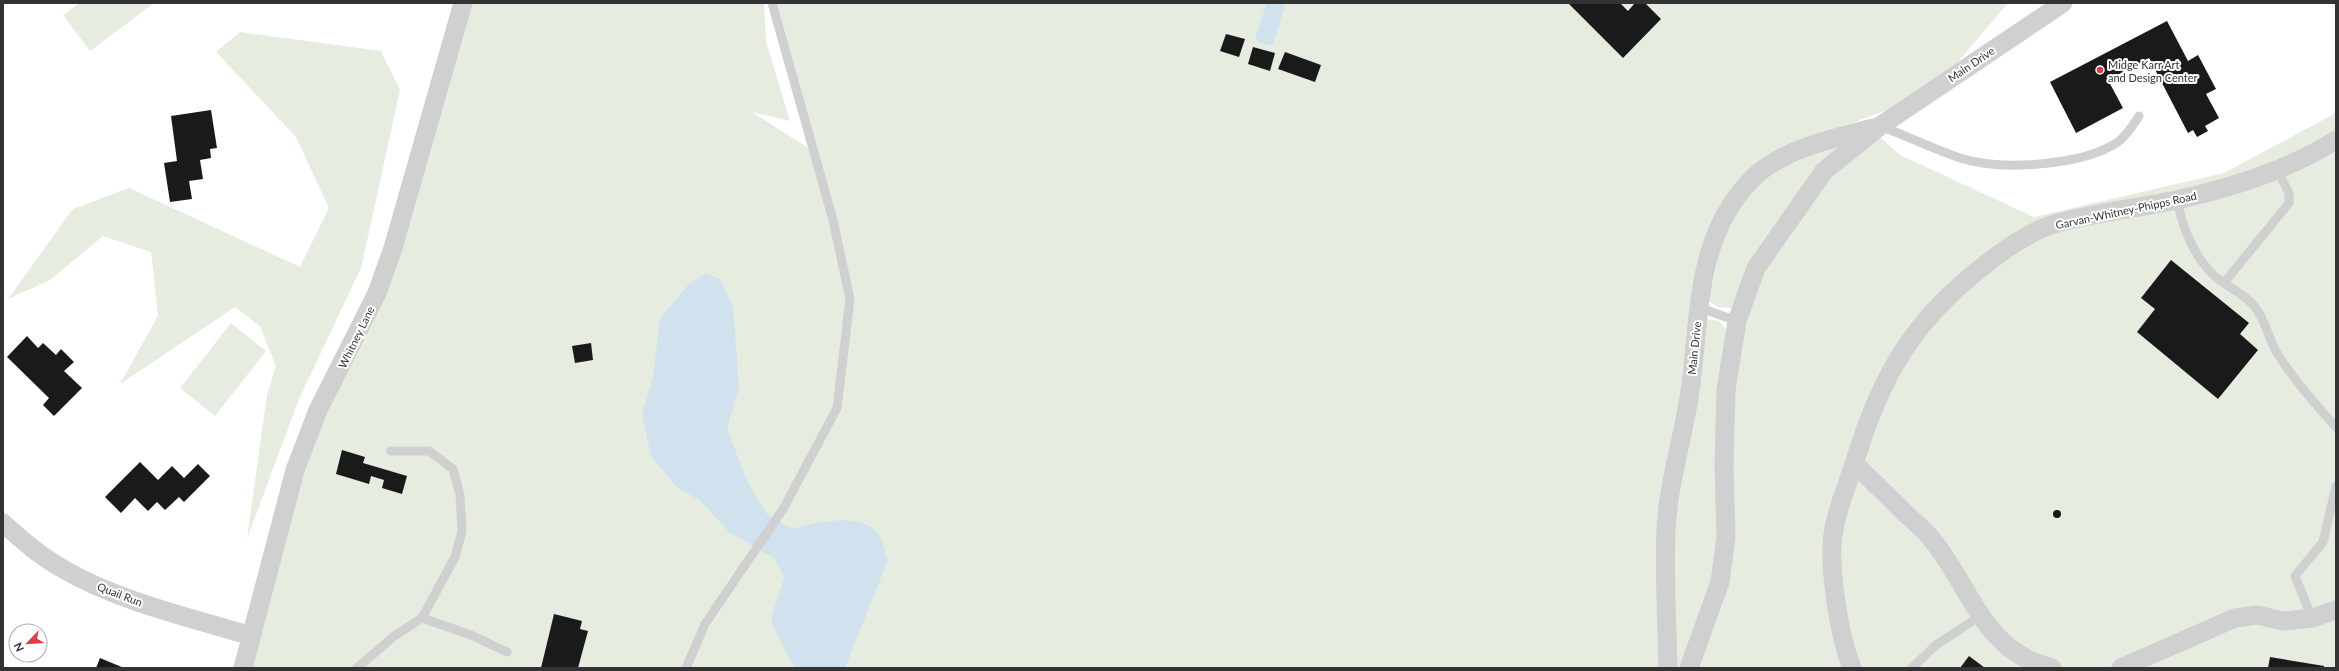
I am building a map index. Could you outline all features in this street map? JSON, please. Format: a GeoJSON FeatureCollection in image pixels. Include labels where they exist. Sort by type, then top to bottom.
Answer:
{"type":"FeatureCollection","features":[{"type":"Feature","properties":{"kind":"street","name":"Whitney Lane"},"geometry":{"type":"LineString","coordinates":[[244,668],[251,636],[295,470],[318,410],[377,293],[393,248],[463,3]]}},
{"type":"Feature","properties":{"kind":"street","name":"Main Drive"},"geometry":{"type":"LineString","coordinates":[[1689,668],[1697,651],[1721,575],[1726,537],[1724,466],[1726,390],[1738,321],[1756,268],[1824,172],[1880,126],[2063,3]]}},
{"type":"Feature","properties":{"kind":"street","name":"Main Drive"},"geometry":{"type":"LineString","coordinates":[[1668,668],[1666,530],[1670,487],[1689,398],[1698,307],[1709,251],[1725,212],[1754,178],[1781,160],[1818,143],[1880,126]]}},
{"type":"Feature","properties":{"kind":"street","name":"Garvan-Whitney-Phipps Road"},"geometry":{"type":"LineString","coordinates":[[1852,668],[1836,603],[1832,558],[1833,531],[1838,509],[1863,433],[1880,390],[1911,338],[1931,312],[1956,286],[2006,248],[2052,225],[2177,200],[2229,187],[2277,170],[2320,150],[2336,140]]}},
{"type":"Feature","properties":{"kind":"street"},"geometry":{"type":"LineString","coordinates":[[1854,463],[1933,540],[1946,558],[1980,616],[2005,645],[2021,657],[2052,668]]}},
{"type":"Feature","properties":{"kind":"street","name":"Quail Run"},"geometry":{"type":"LineString","coordinates":[[3,523],[25,544],[70,573],[127,597],[251,636]]}},
{"type":"Feature","properties":{"kind":"street"},"geometry":{"type":"LineString","coordinates":[[2121,668],[2235,618],[2257,615],[2283,621],[2312,618],[2336,610]]}},
{"type":"Feature","properties":{"kind":"lane"},"geometry":{"type":"LineString","coordinates":[[686,668],[705,624],[783,510],[837,408],[850,299],[833,220],[772,3]]}},
{"type":"Feature","properties":{"kind":"lane"},"geometry":{"type":"LineString","coordinates":[[1880,126],[1961,158],[1997,164],[2015,164],[2063,161],[2093,154],[2118,142],[2127,134],[2140,116]]}},
{"type":"Feature","properties":{"kind":"lane"},"geometry":{"type":"LineString","coordinates":[[2224,283],[2289,203],[2289,194],[2277,170]]}},
{"type":"Feature","properties":{"kind":"lane"},"geometry":{"type":"LineString","coordinates":[[2177,200],[2181,221],[2201,260],[2224,283],[2254,305],[2266,323],[2277,352],[2315,404],[2336,427]]}},
{"type":"Feature","properties":{"kind":"lane"},"geometry":{"type":"LineString","coordinates":[[1698,307],[1738,321]]}},
{"type":"Feature","properties":{"kind":"lane"},"geometry":{"type":"LineString","coordinates":[[356,668],[388,642],[422,618],[455,556],[462,531],[460,495],[453,469],[429,451],[391,451]]}},
{"type":"Feature","properties":{"kind":"lane"},"geometry":{"type":"LineString","coordinates":[[2312,618],[2295,576],[2323,542],[2336,486]]}},
{"type":"Feature","properties":{"kind":"lane"},"geometry":{"type":"LineString","coordinates":[[1912,668],[1936,645],[1980,616]]}},
{"type":"Feature","properties":{"kind":"lane"},"geometry":{"type":"LineString","coordinates":[[422,618],[471,635],[507,652]]}},
{"type":"Feature","properties":{"kind":"shaded area"},"geometry":{"type":"Polygon","coordinates":[[[80,3],[154,3],[90,51],[63,15],[80,3]]]}},
{"type":"Feature","properties":{"kind":"shaded area"},"geometry":{"type":"Polygon","coordinates":[[[463,3],[764,3],[766,42],[790,121],[752,112],[816,153],[772,3],[2008,3],[1957,63],[1886,110],[1819,136],[1749,171],[1720,205],[1705,250],[1694,297],[1661,668],[243,668],[295,470],[377,293],[463,3]]]}},
{"type":"Feature","properties":{"kind":"shaded area"},"geometry":{"type":"Polygon","coordinates":[[[240,32],[381,51],[400,90],[361,268],[299,399],[247,539],[267,395],[276,366],[260,326],[235,307],[120,384],[158,316],[151,252],[103,236],[50,280],[8,299],[73,209],[129,188],[300,267],[329,208],[296,137],[216,52],[240,32]]]}},
{"type":"Feature","properties":{"kind":"shaded area"},"geometry":{"type":"Polygon","coordinates":[[[2336,113],[2336,668],[1696,668],[1703,651],[1743,318],[1760,274],[1787,241],[1825,180],[1880,137],[1900,155],[2034,217],[2224,173],[2336,113]]]}},
{"type":"Feature","properties":{"kind":"shaded area"},"geometry":{"type":"Polygon","coordinates":[[[1860,134],[1732,308],[1718,307],[1709,301],[1725,224],[1769,170],[1860,134]]]}},
{"type":"Feature","properties":{"kind":"shaded area"},"geometry":{"type":"Polygon","coordinates":[[[1707,319],[1719,321],[1728,332],[1719,557],[1686,668],[1673,668],[1674,507],[1707,319]]]}},
{"type":"Feature","properties":{"kind":"shaded area"},"geometry":{"type":"Polygon","coordinates":[[[231,323],[266,351],[215,416],[180,388],[231,323]]]}},
{"type":"Feature","properties":{"kind":"water"},"geometry":{"type":"Polygon","coordinates":[[[1267,3],[1283,3],[1285,6],[1273,44],[1268,45],[1261,43],[1255,38],[1267,3]]]}},
{"type":"Feature","properties":{"kind":"water"},"geometry":{"type":"Polygon","coordinates":[[[706,273],[720,279],[733,307],[739,387],[727,428],[746,479],[767,514],[792,529],[837,520],[860,522],[870,526],[878,533],[883,542],[888,560],[845,668],[795,668],[780,641],[771,619],[784,577],[774,558],[728,531],[701,501],[678,488],[651,456],[642,413],[653,378],[660,319],[687,286],[706,273]]]}},
{"type":"Feature","properties":{"kind":"building"},"geometry":{"type":"Polygon","coordinates":[[[1568,3],[1620,3],[1628,11],[1635,3],[1645,3],[1661,19],[1623,58],[1568,3]]]}},
{"type":"Feature","properties":{"kind":"building","name":"Midge Karr Art and Design Center"},"geometry":{"type":"Polygon","coordinates":[[[2167,21],[2188,61],[2198,55],[2216,89],[2206,94],[2219,118],[2205,126],[2208,131],[2197,137],[2193,130],[2188,133],[2149,58],[2108,80],[2123,108],[2076,133],[2050,82],[2167,21]]]}},
{"type":"Feature","properties":{"kind":"building"},"geometry":{"type":"Polygon","coordinates":[[[1226,34],[1245,39],[1239,57],[1220,51],[1226,34]]]}},
{"type":"Feature","properties":{"kind":"building"},"geometry":{"type":"Polygon","coordinates":[[[1253,47],[1275,53],[1270,71],[1248,64],[1253,47]]]}},
{"type":"Feature","properties":{"kind":"building"},"geometry":{"type":"Polygon","coordinates":[[[1285,52],[1321,65],[1315,82],[1278,69],[1285,52]]]}},
{"type":"Feature","properties":{"kind":"building"},"geometry":{"type":"Polygon","coordinates":[[[211,110],[217,148],[210,149],[211,158],[200,160],[203,179],[189,181],[192,199],[170,202],[164,163],[177,161],[171,116],[211,110]]]}},
{"type":"Feature","properties":{"kind":"building"},"geometry":{"type":"Polygon","coordinates":[[[2171,260],[2249,323],[2240,334],[2258,350],[2218,399],[2137,332],[2155,309],[2141,298],[2171,260]]]}},
{"type":"Feature","properties":{"kind":"building"},"geometry":{"type":"Polygon","coordinates":[[[27,336],[38,348],[43,343],[56,355],[61,349],[74,362],[64,371],[82,388],[54,416],[43,405],[49,398],[7,357],[27,336]]]}},
{"type":"Feature","properties":{"kind":"building"},"geometry":{"type":"Polygon","coordinates":[[[591,343],[593,360],[575,363],[572,346],[591,343]]]}},
{"type":"Feature","properties":{"kind":"building"},"geometry":{"type":"Polygon","coordinates":[[[342,450],[365,457],[363,463],[407,476],[402,494],[382,488],[384,480],[371,476],[369,484],[336,474],[342,450]]]}},
{"type":"Feature","properties":{"kind":"building"},"geometry":{"type":"Polygon","coordinates":[[[140,462],[158,480],[172,466],[184,478],[198,464],[210,476],[184,502],[179,497],[165,510],[157,502],[148,511],[135,498],[121,513],[105,497],[140,462]]]}},
{"type":"Feature","properties":{"kind":"building"},"geometry":{"type":"Polygon","coordinates":[[[2055,510],[2059,510],[2061,514],[2059,518],[2055,518],[2053,516],[2053,512],[2055,510]]]}},
{"type":"Feature","properties":{"kind":"building"},"geometry":{"type":"Polygon","coordinates":[[[554,614],[582,621],[580,629],[588,631],[578,668],[541,668],[554,614]]]}},
{"type":"Feature","properties":{"kind":"building"},"geometry":{"type":"Polygon","coordinates":[[[1969,656],[1985,668],[1960,668],[1969,656]]]}},
{"type":"Feature","properties":{"kind":"building"},"geometry":{"type":"Polygon","coordinates":[[[2270,657],[2324,666],[2324,668],[2268,668],[2270,657]]]}},
{"type":"Feature","properties":{"kind":"building"},"geometry":{"type":"Polygon","coordinates":[[[100,658],[124,668],[96,668],[100,658]]]}},
{"type":"Feature","properties":{"kind":"place","name":"Midge Karr Art and Design Center"},"geometry":{"type":"Point","coordinates":[2100,70]}}]}
